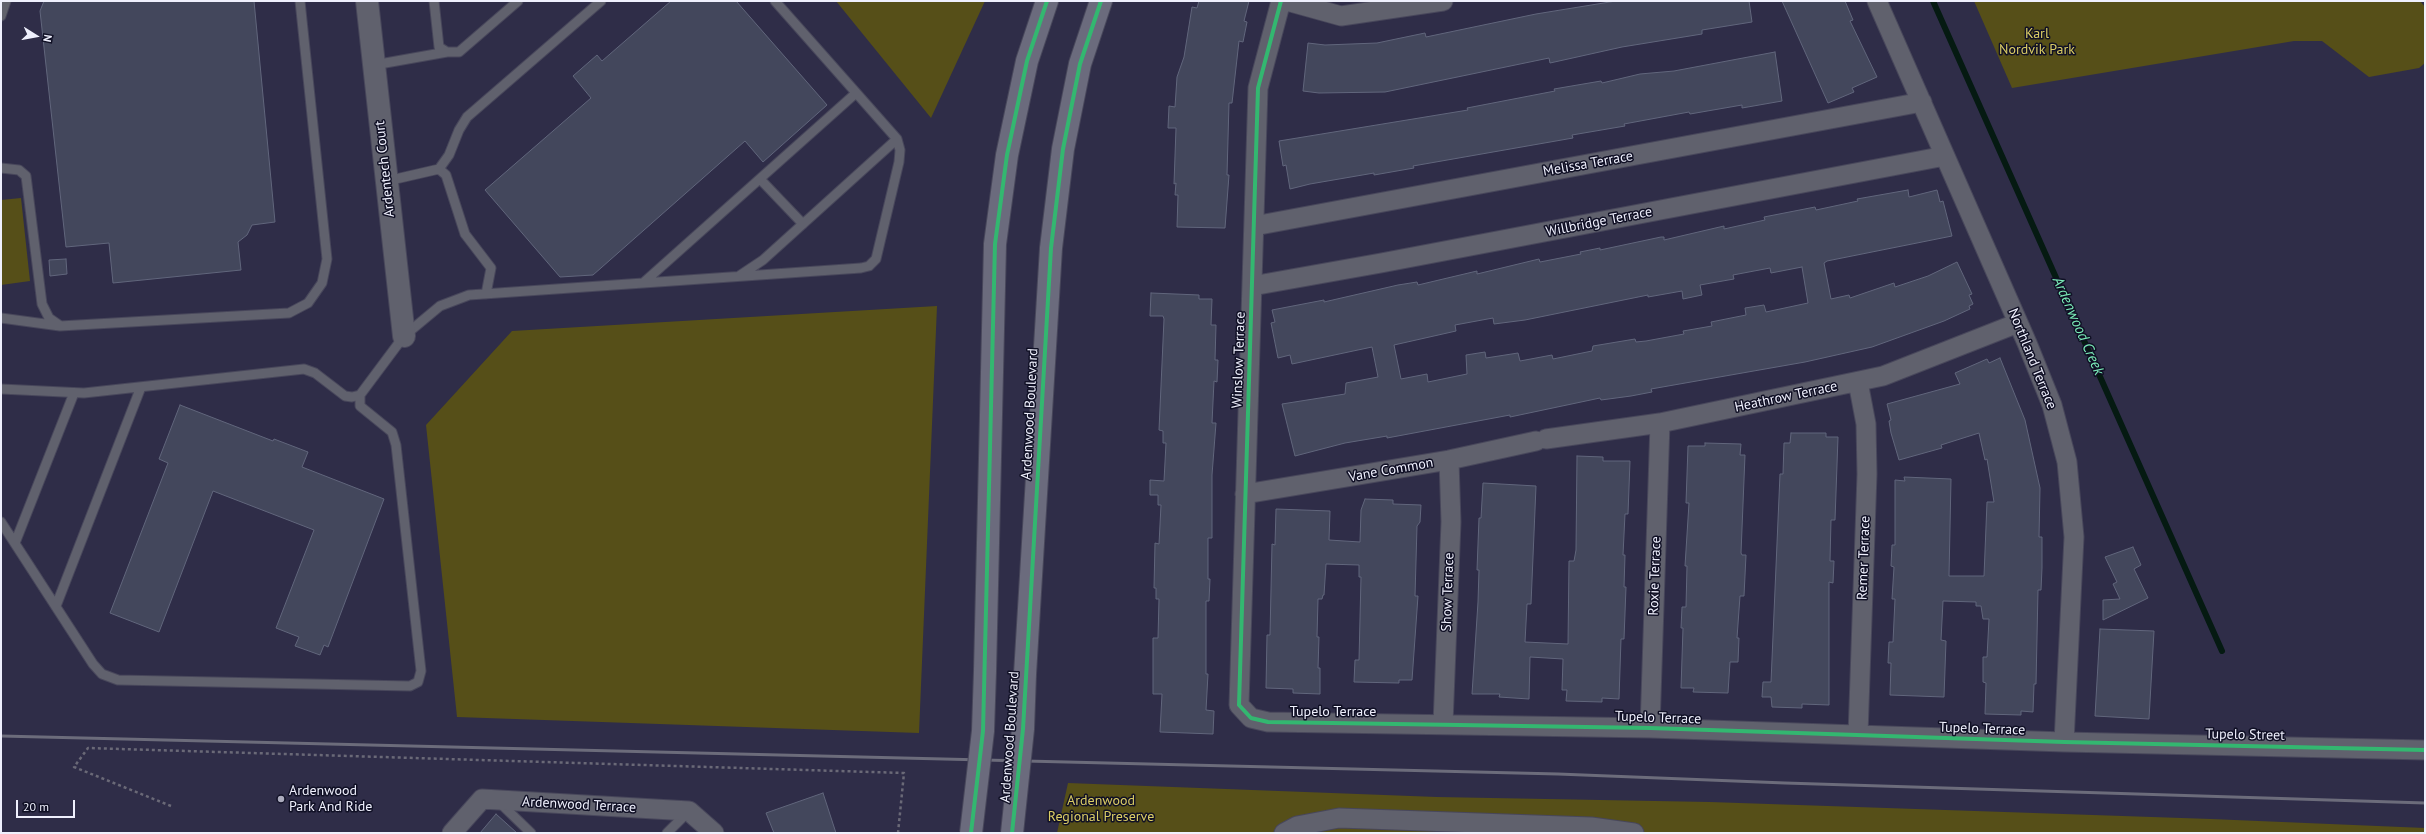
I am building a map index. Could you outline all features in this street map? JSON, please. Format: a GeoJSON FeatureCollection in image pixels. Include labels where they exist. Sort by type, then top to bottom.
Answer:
{"type":"FeatureCollection","features":[{"type":"Feature","properties":{"kind":"main road","name":"Ardenwood Boulevard"},"geometry":{"type":"LineString","coordinates":[[971,833],[983,731],[996,244],[1007,155],[1027,61],[1047,1]]}},
{"type":"Feature","properties":{"kind":"main road","name":"Ardenwood Boulevard"},"geometry":{"type":"LineString","coordinates":[[1012,833],[1019,778],[1051,248],[1063,149],[1080,64],[1101,1]]}},
{"type":"Feature","properties":{"kind":"street","name":"Ardentech Court"},"geometry":{"type":"LineString","coordinates":[[367,1],[404,336]]}},
{"type":"Feature","properties":{"kind":"street","name":"Winslow Terrace"},"geometry":{"type":"LineString","coordinates":[[1251,718],[1239,705],[1258,88],[1281,1]]}},
{"type":"Feature","properties":{"kind":"street"},"geometry":{"type":"LineString","coordinates":[[1287,1],[1341,16],[1443,1]]}},
{"type":"Feature","properties":{"kind":"street","name":"Northland Terrace"},"geometry":{"type":"LineString","coordinates":[[1877,1],[2018,323],[2052,405],[2067,462],[2074,537],[2064,742]]}},
{"type":"Feature","properties":{"kind":"street","name":"Melissa Terrace"},"geometry":{"type":"LineString","coordinates":[[1254,226],[1922,102]]}},
{"type":"Feature","properties":{"kind":"street","name":"Willbridge Terrace"},"geometry":{"type":"LineString","coordinates":[[1252,286],[1381,264],[1945,156]]}},
{"type":"Feature","properties":{"kind":"street","name":"Heathrow Terrace"},"geometry":{"type":"LineString","coordinates":[[1541,440],[1660,423],[1858,382],[1916,365],[2018,323]]}},
{"type":"Feature","properties":{"kind":"street","name":"Remer Terrace"},"geometry":{"type":"LineString","coordinates":[[1858,382],[1866,424],[1867,474],[1858,736]]}},
{"type":"Feature","properties":{"kind":"street","name":"Roxie Terrace"},"geometry":{"type":"LineString","coordinates":[[1650,728],[1660,423]]}},
{"type":"Feature","properties":{"kind":"street","name":"Vane Common"},"geometry":{"type":"LineString","coordinates":[[1245,494],[1449,460],[1541,440]]}},
{"type":"Feature","properties":{"kind":"street","name":"Show Terrace"},"geometry":{"type":"LineString","coordinates":[[1443,724],[1451,522],[1449,460]]}},
{"type":"Feature","properties":{"kind":"street","name":"Tupelo Terrace"},"geometry":{"type":"LineString","coordinates":[[1251,718],[1268,722],[1650,728],[2064,742]]}},
{"type":"Feature","properties":{"kind":"street","name":"Tupelo Street"},"geometry":{"type":"LineString","coordinates":[[2064,742],[2425,750]]}},
{"type":"Feature","properties":{"kind":"street","name":"Ardenwood Terrace"},"geometry":{"type":"LineString","coordinates":[[452,833],[482,799],[689,811]]}},
{"type":"Feature","properties":{"kind":"street"},"geometry":{"type":"LineString","coordinates":[[689,811],[714,833]]}},
{"type":"Feature","properties":{"kind":"street"},"geometry":{"type":"LineString","coordinates":[[1284,833],[1296,826],[1339,818],[1591,826],[1634,833]]}},
{"type":"Feature","properties":{"kind":"lane"},"geometry":{"type":"LineString","coordinates":[[1,16],[6,1]]}},
{"type":"Feature","properties":{"kind":"lane"},"geometry":{"type":"LineString","coordinates":[[1,318],[60,326],[289,313],[308,303],[322,283],[327,259],[300,1]]}},
{"type":"Feature","properties":{"kind":"lane"},"geometry":{"type":"LineString","coordinates":[[434,1],[439,47],[447,52]]}},
{"type":"Feature","properties":{"kind":"lane"},"geometry":{"type":"LineString","coordinates":[[374,65],[447,52],[459,52],[518,1]]}},
{"type":"Feature","properties":{"kind":"lane"},"geometry":{"type":"LineString","coordinates":[[387,181],[439,168],[449,155],[467,117],[601,1]]}},
{"type":"Feature","properties":{"kind":"lane"},"geometry":{"type":"LineString","coordinates":[[1,522],[93,664],[102,674],[118,680],[410,686],[418,682],[421,671],[396,445],[392,432],[360,406],[360,395],[404,336],[440,306],[469,296],[868,266],[876,259],[899,162],[900,150],[897,139],[775,1]]}},
{"type":"Feature","properties":{"kind":"lane"},"geometry":{"type":"LineString","coordinates":[[643,283],[856,93]]}},
{"type":"Feature","properties":{"kind":"lane"},"geometry":{"type":"LineString","coordinates":[[737,277],[763,260],[897,139]]}},
{"type":"Feature","properties":{"kind":"lane"},"geometry":{"type":"LineString","coordinates":[[1,168],[19,170],[26,176],[42,304],[49,318],[60,326]]}},
{"type":"Feature","properties":{"kind":"lane"},"geometry":{"type":"LineString","coordinates":[[439,168],[446,175],[465,234],[490,268],[486,294]]}},
{"type":"Feature","properties":{"kind":"lane"},"geometry":{"type":"LineString","coordinates":[[760,179],[803,224]]}},
{"type":"Feature","properties":{"kind":"lane"},"geometry":{"type":"LineString","coordinates":[[1,389],[74,393],[304,369],[315,373],[345,396],[352,397],[360,395]]}},
{"type":"Feature","properties":{"kind":"lane"},"geometry":{"type":"LineString","coordinates":[[56,606],[141,387]]}},
{"type":"Feature","properties":{"kind":"lane"},"geometry":{"type":"LineString","coordinates":[[15,543],[74,393]]}},
{"type":"Feature","properties":{"kind":"lane"},"geometry":{"type":"LineString","coordinates":[[496,800],[531,833]]}},
{"type":"Feature","properties":{"kind":"lane"},"geometry":{"type":"LineString","coordinates":[[667,833],[689,811]]}},
{"type":"Feature","properties":{"kind":"path"},"geometry":{"type":"LineString","coordinates":[[171,806],[74,767],[88,748],[904,773],[898,833]]}},
{"type":"Feature","properties":{"kind":"green space"},"geometry":{"type":"Polygon","coordinates":[[[836,1],[985,1],[931,118],[836,1]]]}},
{"type":"Feature","properties":{"kind":"green space","name":"Karl Nordvik Park"},"geometry":{"type":"Polygon","coordinates":[[[1974,1],[2420,1],[2425,7],[2425,63],[2419,68],[2369,77],[2322,41],[2294,41],[2012,88],[1974,1]]]}},
{"type":"Feature","properties":{"kind":"green space"},"geometry":{"type":"Polygon","coordinates":[[[21,198],[30,281],[1,285],[1,200],[21,198]]]}},
{"type":"Feature","properties":{"kind":"green space"},"geometry":{"type":"Polygon","coordinates":[[[937,306],[919,733],[457,717],[426,425],[512,331],[937,306]]]}},
{"type":"Feature","properties":{"kind":"green space","name":"Ardenwood Regional Preserve"},"geometry":{"type":"Polygon","coordinates":[[[1068,783],[1437,797],[1710,802],[2211,819],[2425,828],[2425,833],[1057,833],[1068,783]]]}},
{"type":"Feature","properties":{"kind":"building"},"geometry":{"type":"Polygon","coordinates":[[[44,1],[254,1],[275,222],[252,225],[247,235],[238,242],[241,270],[113,283],[109,243],[66,247],[40,11],[44,1]]]}},
{"type":"Feature","properties":{"kind":"building"},"geometry":{"type":"Polygon","coordinates":[[[671,1],[736,1],[827,105],[763,162],[745,141],[593,275],[560,277],[485,190],[591,98],[573,76],[597,55],[602,61],[671,1]]]}},
{"type":"Feature","properties":{"kind":"building"},"geometry":{"type":"Polygon","coordinates":[[[1199,1],[1249,1],[1244,21],[1247,22],[1243,42],[1239,41],[1232,103],[1229,103],[1227,175],[1229,175],[1225,228],[1177,227],[1178,195],[1175,195],[1176,183],[1174,184],[1176,128],[1168,128],[1169,106],[1175,107],[1177,77],[1184,57],[1192,7],[1197,8],[1199,1]]]}},
{"type":"Feature","properties":{"kind":"building"},"geometry":{"type":"Polygon","coordinates":[[[1616,1],[1749,1],[1752,22],[1702,30],[1702,34],[1622,47],[1550,63],[1549,58],[1385,92],[1319,93],[1303,91],[1308,43],[1325,45],[1377,43],[1425,33],[1426,37],[1536,14],[1616,1]]]}},
{"type":"Feature","properties":{"kind":"building"},"geometry":{"type":"Polygon","coordinates":[[[1782,1],[1845,1],[1853,20],[1850,21],[1877,77],[1852,88],[1854,92],[1828,103],[1782,1]]]}},
{"type":"Feature","properties":{"kind":"building"},"geometry":{"type":"Polygon","coordinates":[[[1775,52],[1782,101],[1742,108],[1742,105],[1690,114],[1689,112],[1624,124],[1625,126],[1572,135],[1573,138],[1413,166],[1414,168],[1374,175],[1374,173],[1310,184],[1290,189],[1286,165],[1283,166],[1279,141],[1468,110],[1467,108],[1555,91],[1554,89],[1601,81],[1602,83],[1640,74],[1674,71],[1775,52]]]}},
{"type":"Feature","properties":{"kind":"building"},"geometry":{"type":"Polygon","coordinates":[[[1908,190],[1909,197],[1937,190],[1940,202],[1943,201],[1952,236],[1827,261],[1824,263],[1831,299],[1849,295],[1850,298],[1894,283],[1895,287],[1928,276],[1957,262],[1972,294],[1969,295],[1973,304],[1969,306],[1970,309],[1944,321],[1872,347],[1805,362],[1651,389],[1652,392],[1631,396],[1601,400],[1600,398],[1510,417],[1510,415],[1387,438],[1387,436],[1345,443],[1295,456],[1282,404],[1345,394],[1346,383],[1378,377],[1372,347],[1292,364],[1290,355],[1278,358],[1271,323],[1275,322],[1272,310],[1324,300],[1324,302],[1398,285],[1417,282],[1418,285],[1477,271],[1477,274],[1539,259],[1540,262],[1581,254],[1580,252],[1600,248],[1600,250],[1661,237],[1664,237],[1664,240],[1724,226],[1724,229],[1765,220],[1764,217],[1815,207],[1816,210],[1858,201],[1857,199],[1908,190]],[[1802,267],[1771,273],[1770,268],[1733,275],[1734,279],[1700,285],[1702,295],[1683,299],[1682,291],[1648,297],[1648,295],[1525,320],[1494,324],[1493,318],[1455,325],[1456,331],[1394,345],[1401,379],[1427,374],[1428,382],[1467,374],[1466,355],[1485,352],[1486,358],[1518,353],[1520,361],[1552,355],[1553,359],[1592,351],[1593,346],[1635,339],[1636,342],[1646,341],[1684,334],[1683,331],[1712,326],[1711,322],[1746,315],[1745,308],[1764,305],[1766,312],[1808,303],[1802,267]]]}},
{"type":"Feature","properties":{"kind":"building"},"geometry":{"type":"Polygon","coordinates":[[[66,259],[67,274],[50,276],[49,260],[66,259]]]}},
{"type":"Feature","properties":{"kind":"building"},"geometry":{"type":"Polygon","coordinates":[[[1151,293],[1199,295],[1199,299],[1212,299],[1211,325],[1216,325],[1215,360],[1218,360],[1217,382],[1214,381],[1212,423],[1216,423],[1212,475],[1212,538],[1208,538],[1208,579],[1210,579],[1209,601],[1206,601],[1206,674],[1208,674],[1206,710],[1214,711],[1213,734],[1160,732],[1162,694],[1153,694],[1153,638],[1158,638],[1159,599],[1156,599],[1156,588],[1154,588],[1155,543],[1159,544],[1161,505],[1158,505],[1158,495],[1150,495],[1150,480],[1164,481],[1166,443],[1163,443],[1163,431],[1159,430],[1164,319],[1163,316],[1150,316],[1151,293]]]}},
{"type":"Feature","properties":{"kind":"building"},"geometry":{"type":"Polygon","coordinates":[[[2000,358],[2025,420],[2040,488],[2039,537],[2042,537],[2042,568],[2041,590],[2038,590],[2036,684],[2034,684],[2033,712],[2021,711],[2021,715],[1985,714],[1986,683],[1983,682],[1983,657],[1987,657],[1989,619],[1983,619],[1981,606],[1976,606],[1976,602],[1943,601],[1941,640],[1946,641],[1944,697],[1890,695],[1891,663],[1888,663],[1889,642],[1893,642],[1895,599],[1892,599],[1894,567],[1891,566],[1892,545],[1895,545],[1895,480],[1905,481],[1904,477],[1951,479],[1949,576],[1984,576],[1987,502],[1994,502],[1987,459],[1985,460],[1979,433],[1941,445],[1942,448],[1899,460],[1891,433],[1889,421],[1891,420],[1887,404],[1960,384],[1955,373],[1987,359],[1989,363],[2000,358]]]}},
{"type":"Feature","properties":{"kind":"building"},"geometry":{"type":"Polygon","coordinates":[[[180,405],[273,441],[274,439],[308,452],[302,467],[384,499],[328,647],[324,645],[320,655],[295,646],[299,637],[276,628],[314,530],[213,491],[159,632],[110,613],[168,463],[159,459],[180,405]]]}},
{"type":"Feature","properties":{"kind":"building"},"geometry":{"type":"Polygon","coordinates":[[[1791,433],[1826,433],[1826,437],[1838,437],[1835,520],[1831,520],[1830,561],[1834,561],[1833,583],[1829,582],[1829,705],[1802,704],[1802,708],[1772,707],[1771,697],[1762,697],[1763,682],[1771,682],[1780,474],[1783,474],[1784,443],[1790,443],[1791,433]]]}},
{"type":"Feature","properties":{"kind":"building"},"geometry":{"type":"Polygon","coordinates":[[[1705,443],[1741,444],[1740,455],[1745,455],[1741,553],[1742,555],[1746,555],[1744,596],[1740,596],[1737,638],[1739,638],[1738,662],[1730,662],[1728,693],[1693,692],[1694,688],[1681,688],[1683,628],[1681,628],[1682,607],[1686,607],[1687,566],[1685,566],[1689,503],[1686,503],[1688,446],[1705,446],[1705,443]]]}},
{"type":"Feature","properties":{"kind":"building"},"geometry":{"type":"Polygon","coordinates":[[[1577,456],[1603,457],[1603,461],[1630,461],[1628,514],[1625,514],[1623,555],[1625,555],[1624,587],[1626,587],[1624,639],[1621,639],[1619,699],[1602,698],[1602,702],[1566,701],[1567,690],[1562,690],[1563,659],[1530,657],[1529,699],[1499,697],[1500,694],[1472,694],[1478,602],[1479,570],[1477,570],[1479,518],[1481,518],[1483,483],[1536,486],[1531,604],[1527,604],[1525,642],[1568,644],[1569,561],[1574,561],[1576,550],[1577,456]]]}},
{"type":"Feature","properties":{"kind":"building"},"geometry":{"type":"Polygon","coordinates":[[[1365,499],[1393,500],[1393,504],[1421,505],[1420,522],[1417,526],[1415,596],[1418,596],[1412,680],[1399,680],[1399,683],[1354,682],[1355,660],[1359,660],[1361,577],[1359,577],[1359,565],[1326,564],[1324,595],[1322,599],[1318,599],[1317,637],[1319,637],[1318,668],[1320,668],[1320,694],[1293,693],[1293,689],[1266,688],[1267,635],[1270,635],[1272,544],[1275,545],[1276,509],[1330,511],[1329,540],[1360,542],[1361,510],[1365,499]]]}},
{"type":"Feature","properties":{"kind":"building"},"geometry":{"type":"Polygon","coordinates":[[[2133,547],[2141,565],[2134,569],[2148,598],[2103,620],[2103,600],[2120,599],[2113,584],[2117,582],[2105,557],[2133,547]]]}},
{"type":"Feature","properties":{"kind":"building"},"geometry":{"type":"Polygon","coordinates":[[[2100,629],[2154,631],[2149,719],[2095,716],[2100,629]]]}},
{"type":"Feature","properties":{"kind":"building"},"geometry":{"type":"Polygon","coordinates":[[[823,793],[836,833],[774,833],[766,813],[823,793]]]}},
{"type":"Feature","properties":{"kind":"building"},"geometry":{"type":"Polygon","coordinates":[[[496,814],[517,833],[480,833],[496,814]]]}},
{"type":"Feature","properties":{"kind":"waterway","name":"Ardenwood Creek"},"geometry":{"type":"LineString","coordinates":[[1933,1],[2222,651]]}},
{"type":"Feature","properties":{"kind":"railway"},"geometry":{"type":"LineString","coordinates":[[1,736],[1558,774],[1785,783],[2425,803]]}},
{"type":"Feature","properties":{"kind":"cycle path"},"geometry":{"type":"LineString","coordinates":[[971,833],[983,731],[995,244],[1007,155],[1027,61],[1047,1]]}},
{"type":"Feature","properties":{"kind":"cycle path"},"geometry":{"type":"LineString","coordinates":[[1012,833],[1023,729],[1051,248],[1063,149],[1080,64],[1101,1]]}},
{"type":"Feature","properties":{"kind":"cycle path"},"geometry":{"type":"LineString","coordinates":[[1281,1],[1258,88],[1239,705],[1251,718],[1268,722],[1650,728],[2064,742],[2425,750]]}},
{"type":"Feature","properties":{"kind":"place","name":"Ardenwood Park And Ride"},"geometry":{"type":"Point","coordinates":[281,799]}}]}
